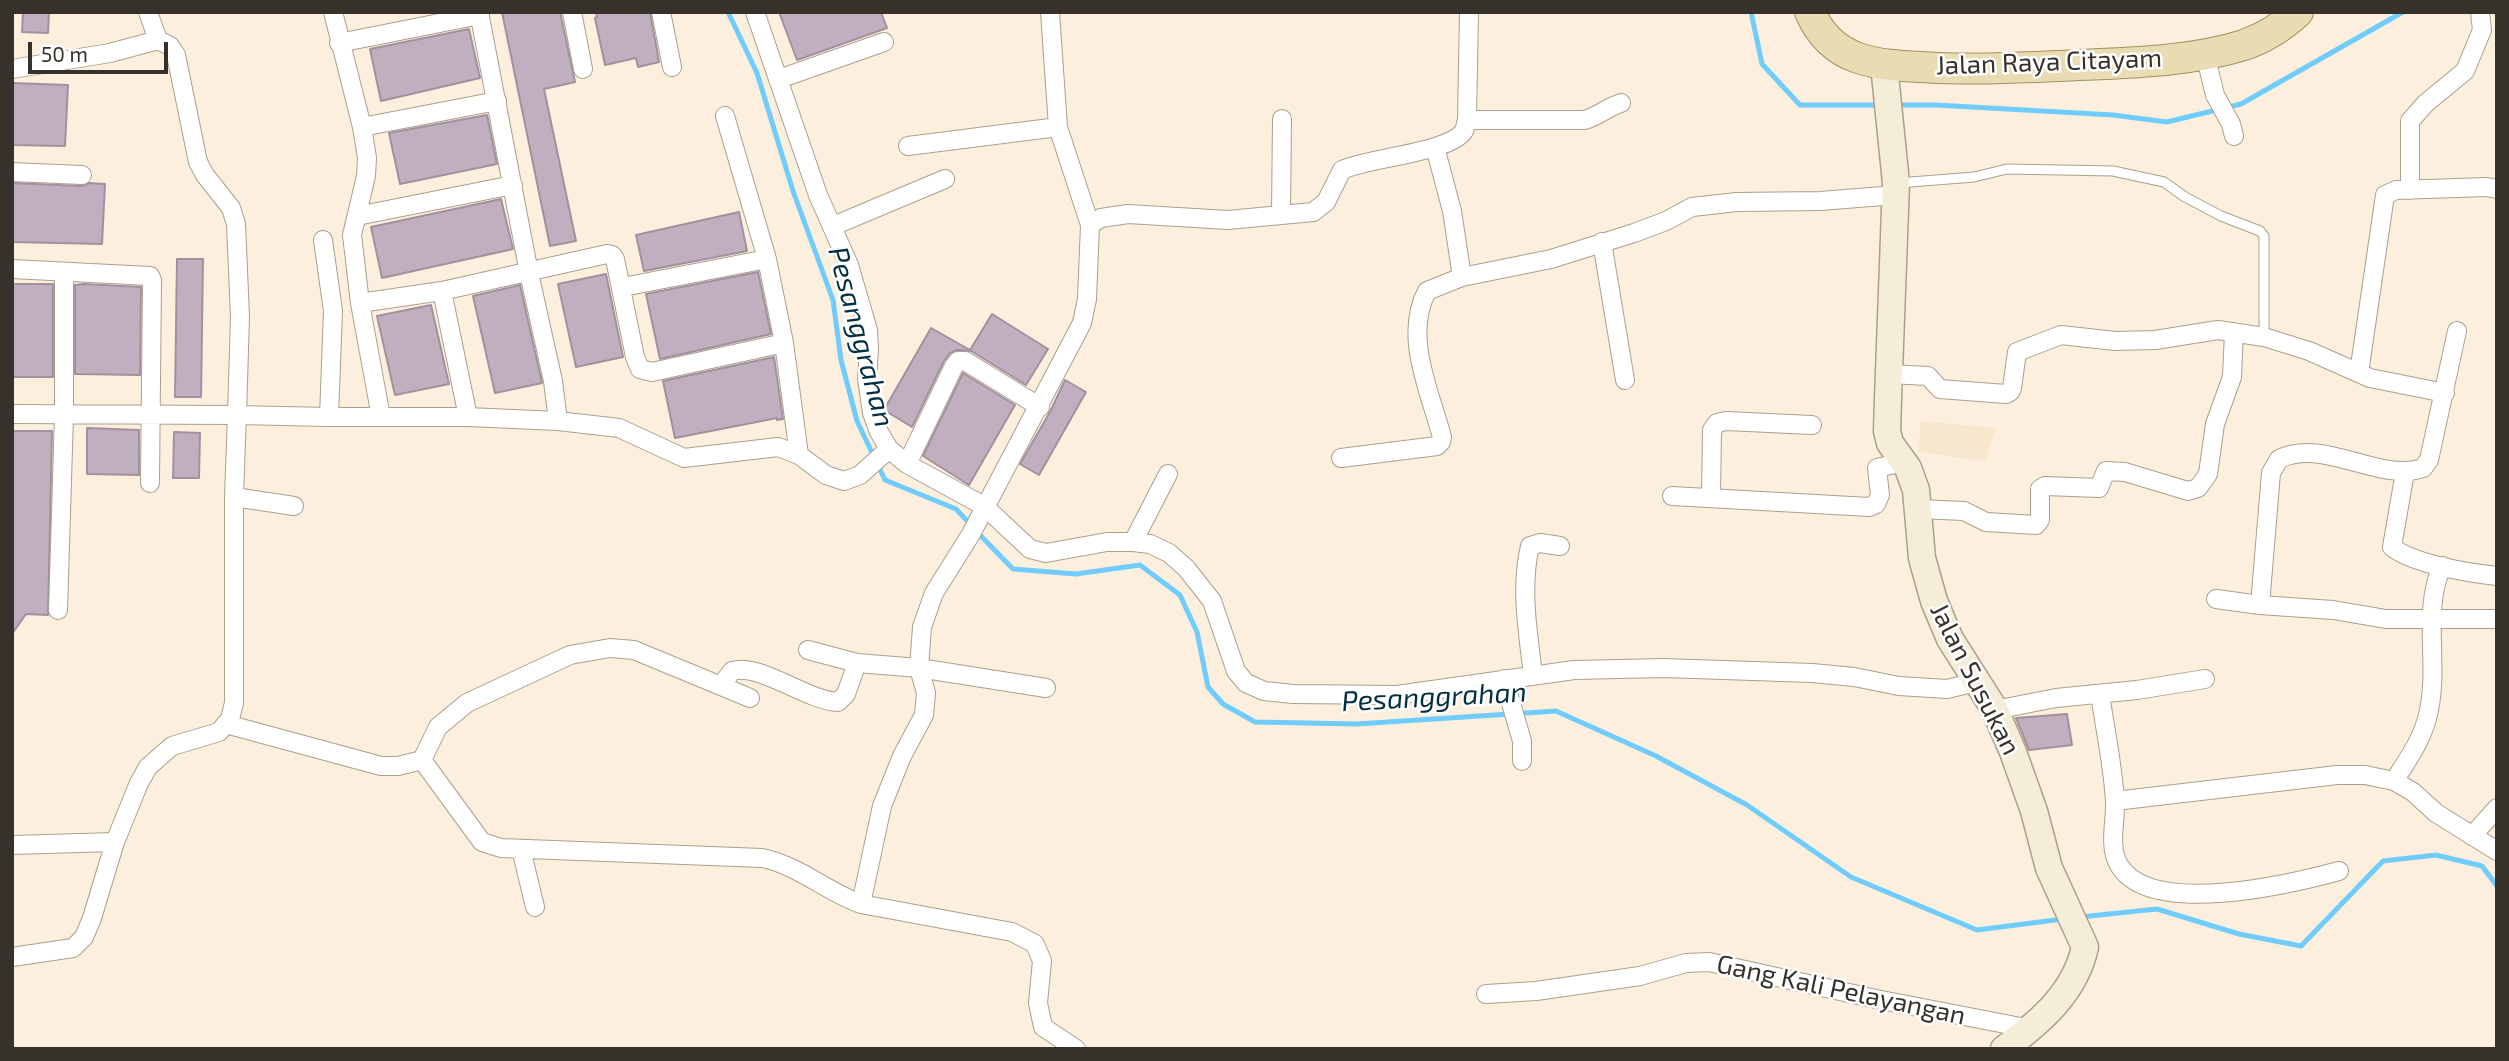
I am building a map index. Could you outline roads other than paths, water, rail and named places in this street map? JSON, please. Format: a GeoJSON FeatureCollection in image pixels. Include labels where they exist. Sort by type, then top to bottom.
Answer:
{"type":"FeatureCollection","features":[{"type":"Feature","properties":{"kind":"main road","name":"Jalan Raya Citayam"},"geometry":{"type":"LineString","coordinates":[[1810,12],[1823,35],[1837,48],[1885,76],[2116,63],[2205,54],[2245,44],[2284,17]]}},
{"type":"Feature","properties":{"kind":"street"},"geometry":{"type":"LineString","coordinates":[[148,12],[158,40]]}},
{"type":"Feature","properties":{"kind":"street"},"geometry":{"type":"LineString","coordinates":[[333,12],[362,127],[367,158],[366,176],[352,235],[360,303],[381,417]]}},
{"type":"Feature","properties":{"kind":"street"},"geometry":{"type":"LineString","coordinates":[[572,12],[583,69]]}},
{"type":"Feature","properties":{"kind":"street"},"geometry":{"type":"LineString","coordinates":[[661,12],[672,66]]}},
{"type":"Feature","properties":{"kind":"street"},"geometry":{"type":"LineString","coordinates":[[861,904],[882,806],[924,715],[926,693],[919,668],[922,627],[934,593],[971,534],[1082,323],[1087,299],[1090,225],[1058,127],[1050,12]]}},
{"type":"Feature","properties":{"kind":"street"},"geometry":{"type":"LineString","coordinates":[[1090,225],[1101,218],[1128,214],[1228,220],[1313,212],[1326,202],[1342,170],[1453,140],[1464,131],[1466,120],[1469,12]]}},
{"type":"Feature","properties":{"kind":"street"},"geometry":{"type":"LineString","coordinates":[[2410,190],[2410,121],[2426,103],[2465,71],[2482,30],[2480,12]]}},
{"type":"Feature","properties":{"kind":"street"},"geometry":{"type":"LineString","coordinates":[[339,43],[479,13],[529,273],[553,381],[558,421]]}},
{"type":"Feature","properties":{"kind":"street"},"geometry":{"type":"LineString","coordinates":[[759,13],[818,195],[849,265],[868,331],[867,379],[872,413],[886,453],[982,511],[1030,549],[1046,553],[1107,542],[1133,542],[1150,544],[1169,553],[1186,568],[1213,601],[1236,671],[1246,683],[1264,691],[1293,694],[1397,695],[1456,688],[1506,687],[1533,675],[1574,670],[1730,669],[1812,673],[1923,688],[1947,689],[1976,682]]}},
{"type":"Feature","properties":{"kind":"street"},"geometry":{"type":"LineString","coordinates":[[12,69],[110,53],[158,40],[170,46],[176,55],[198,162],[231,208],[236,223],[240,317],[230,716],[219,732],[172,747],[148,767],[115,842],[84,937],[73,948],[12,957]]}},
{"type":"Feature","properties":{"kind":"street"},"geometry":{"type":"LineString","coordinates":[[779,79],[884,42]]}},
{"type":"Feature","properties":{"kind":"street"},"geometry":{"type":"LineString","coordinates":[[2205,54],[2215,95],[2232,130]]}},
{"type":"Feature","properties":{"kind":"street","name":"Jalan Susukan"},"geometry":{"type":"LineString","coordinates":[[1885,76],[1896,189],[1887,431],[1890,443],[1904,462],[1916,490],[1922,558],[1934,601],[1950,639],[1995,710],[2034,811],[2049,868],[2085,947],[2076,974],[2057,1005],[2004,1049]]}},
{"type":"Feature","properties":{"kind":"street"},"geometry":{"type":"LineString","coordinates":[[362,127],[497,101]]}},
{"type":"Feature","properties":{"kind":"street"},"geometry":{"type":"LineString","coordinates":[[1466,120],[1585,120],[1621,103]]}},
{"type":"Feature","properties":{"kind":"street"},"geometry":{"type":"LineString","coordinates":[[724,116],[767,259],[784,343],[799,455]]}},
{"type":"Feature","properties":{"kind":"street"},"geometry":{"type":"LineString","coordinates":[[1281,214],[1282,118]]}},
{"type":"Feature","properties":{"kind":"street"},"geometry":{"type":"LineString","coordinates":[[908,146],[1058,127]]}},
{"type":"Feature","properties":{"kind":"street"},"geometry":{"type":"LineString","coordinates":[[1435,147],[1452,211],[1462,277]]}},
{"type":"Feature","properties":{"kind":"street"},"geometry":{"type":"LineString","coordinates":[[12,172],[82,175]]}},
{"type":"Feature","properties":{"kind":"street"},"geometry":{"type":"LineString","coordinates":[[833,226],[945,179]]}},
{"type":"Feature","properties":{"kind":"street"},"geometry":{"type":"LineString","coordinates":[[357,216],[513,185]]}},
{"type":"Feature","properties":{"kind":"street"},"geometry":{"type":"LineString","coordinates":[[1341,458],[1437,446],[1441,442],[1442,437],[1416,343],[1418,316],[1427,291],[1462,277],[1551,258],[1602,242],[1666,221],[1692,206],[1820,201],[1896,189]]}},
{"type":"Feature","properties":{"kind":"street"},"geometry":{"type":"LineString","coordinates":[[2359,373],[2385,195],[2396,190],[2497,189]]}},
{"type":"Feature","properties":{"kind":"street"},"geometry":{"type":"LineString","coordinates":[[323,240],[333,311],[329,418]]}},
{"type":"Feature","properties":{"kind":"street"},"geometry":{"type":"LineString","coordinates":[[1602,242],[1625,380]]}},
{"type":"Feature","properties":{"kind":"street"},"geometry":{"type":"LineString","coordinates":[[360,303],[442,291],[607,254],[615,259],[635,357],[640,369],[652,372],[784,343]]}},
{"type":"Feature","properties":{"kind":"street"},"geometry":{"type":"LineString","coordinates":[[622,287],[767,259]]}},
{"type":"Feature","properties":{"kind":"street"},"geometry":{"type":"LineString","coordinates":[[12,268],[150,276],[150,483]]}},
{"type":"Feature","properties":{"kind":"street"},"geometry":{"type":"LineString","coordinates":[[58,610],[64,416],[64,272]]}},
{"type":"Feature","properties":{"kind":"street"},"geometry":{"type":"LineString","coordinates":[[442,291],[468,417]]}},
{"type":"Feature","properties":{"kind":"street"},"geometry":{"type":"LineString","coordinates":[[1889,374],[1928,376],[1940,389],[2006,394],[2012,388],[2017,352],[2061,335],[2115,341],[2155,340],[2218,330],[2264,337],[2309,351],[2370,378],[2445,393]]}},
{"type":"Feature","properties":{"kind":"street"},"geometry":{"type":"LineString","coordinates":[[2260,605],[2271,472],[2280,459],[2300,453],[2343,458],[2405,472],[2423,468],[2429,460],[2457,331]]}},
{"type":"Feature","properties":{"kind":"street"},"geometry":{"type":"LineString","coordinates":[[1918,509],[1964,511],[1986,522],[2036,525],[2040,520],[2040,489],[2045,486],[2099,488],[2106,471],[2110,470],[2125,471],[2188,491],[2199,488],[2208,474],[2215,424],[2231,377],[2234,332]]}},
{"type":"Feature","properties":{"kind":"street"},"geometry":{"type":"LineString","coordinates":[[907,464],[958,361],[965,361],[1040,407]]}},
{"type":"Feature","properties":{"kind":"street"},"geometry":{"type":"LineString","coordinates":[[12,414],[468,417],[558,421],[619,428],[684,458],[778,447],[799,455],[826,475],[844,481],[860,475],[886,453]]}},
{"type":"Feature","properties":{"kind":"street"},"geometry":{"type":"LineString","coordinates":[[1711,498],[1712,430],[1717,423],[1726,421],[1812,425]]}},
{"type":"Feature","properties":{"kind":"street"},"geometry":{"type":"LineString","coordinates":[[1672,496],[1869,507],[1876,504],[1880,495],[1877,468],[1904,462]]}},
{"type":"Feature","properties":{"kind":"street"},"geometry":{"type":"LineString","coordinates":[[2405,472],[2392,547],[2407,555],[2442,566],[2497,576]]}},
{"type":"Feature","properties":{"kind":"street"},"geometry":{"type":"LineString","coordinates":[[1133,542],[1168,474]]}},
{"type":"Feature","properties":{"kind":"street"},"geometry":{"type":"LineString","coordinates":[[234,497],[294,506]]}},
{"type":"Feature","properties":{"kind":"street"},"geometry":{"type":"LineString","coordinates":[[1533,675],[1525,600],[1525,566],[1530,546],[1534,543],[1560,546]]}},
{"type":"Feature","properties":{"kind":"street"},"geometry":{"type":"LineString","coordinates":[[2394,781],[2420,740],[2429,709],[2432,673],[2431,620],[2435,581],[2442,566]]}},
{"type":"Feature","properties":{"kind":"street"},"geometry":{"type":"LineString","coordinates":[[2216,599],[2333,610],[2386,619],[2497,619]]}},
{"type":"Feature","properties":{"kind":"street"},"geometry":{"type":"LineString","coordinates":[[230,716],[381,766],[398,766],[424,754],[438,727],[467,703],[570,654],[610,648],[634,650],[722,684],[750,698]]}},
{"type":"Feature","properties":{"kind":"street"},"geometry":{"type":"LineString","coordinates":[[808,650],[856,663],[919,668],[1046,688]]}},
{"type":"Feature","properties":{"kind":"street"},"geometry":{"type":"LineString","coordinates":[[722,684],[732,671],[747,670],[824,700],[838,702],[846,694],[856,663]]}},
{"type":"Feature","properties":{"kind":"street"},"geometry":{"type":"LineString","coordinates":[[1995,710],[2056,698],[2205,679]]}},
{"type":"Feature","properties":{"kind":"street"},"geometry":{"type":"LineString","coordinates":[[1506,687],[1522,741],[1522,761]]}},
{"type":"Feature","properties":{"kind":"street"},"geometry":{"type":"LineString","coordinates":[[2099,694],[2115,801],[2113,836],[2117,863],[2128,875],[2153,888],[2181,894],[2218,894],[2307,880],[2339,871]]}},
{"type":"Feature","properties":{"kind":"street"},"geometry":{"type":"LineString","coordinates":[[424,754],[482,842],[500,848],[762,858],[778,861],[846,899],[861,904],[1012,932],[1035,944],[1042,961],[1038,1003],[1043,1027],[1076,1049]]}},
{"type":"Feature","properties":{"kind":"street"},"geometry":{"type":"LineString","coordinates":[[2115,801],[2337,775],[2365,775],[2394,781],[2413,792],[2436,813],[2497,851]]}},
{"type":"Feature","properties":{"kind":"street"},"geometry":{"type":"LineString","coordinates":[[2472,836],[2497,808]]}},
{"type":"Feature","properties":{"kind":"street"},"geometry":{"type":"LineString","coordinates":[[12,845],[115,842]]}},
{"type":"Feature","properties":{"kind":"street"},"geometry":{"type":"LineString","coordinates":[[521,849],[535,907]]}},
{"type":"Feature","properties":{"kind":"street","name":"Gang Kali Pelayangan"},"geometry":{"type":"LineString","coordinates":[[1486,994],[1536,991],[1640,976],[1686,963],[1709,962],[1876,999],[2031,1029]]}},
{"type":"Feature","properties":{"kind":"lane"},"geometry":{"type":"LineString","coordinates":[[1896,189],[2007,169],[2113,171],[2164,182],[2197,204],[2260,231],[2264,241],[2264,337]]}},
{"type":"Feature","properties":{"kind":"waterway","name":"Pesanggrahan"},"geometry":{"type":"LineString","coordinates":[[728,12],[757,73],[793,191],[833,300],[841,360],[857,421],[885,480],[956,509],[971,525]]}},
{"type":"Feature","properties":{"kind":"waterway"},"geometry":{"type":"LineString","coordinates":[[1751,12],[1762,64],[1800,105],[1881,105]]}},
{"type":"Feature","properties":{"kind":"waterway"},"geometry":{"type":"LineString","coordinates":[[1895,105],[2113,115],[2167,122],[2241,104],[2403,12]]}},
{"type":"Feature","properties":{"kind":"waterway","name":"Pesanggrahan"},"geometry":{"type":"LineString","coordinates":[[977,532],[1013,569],[1076,574],[1140,565],[1180,595],[1197,632],[1208,687],[1223,704],[1255,722],[1357,724],[1556,711],[1656,756],[1747,805],[1851,877],[1977,930],[2063,919]]}},
{"type":"Feature","properties":{"kind":"waterway","name":"Pesanggrahan"},"geometry":{"type":"LineString","coordinates":[[2080,917],[2157,909],[2239,934],[2301,946],[2383,861],[2436,855],[2482,866],[2497,886]]}}]}
